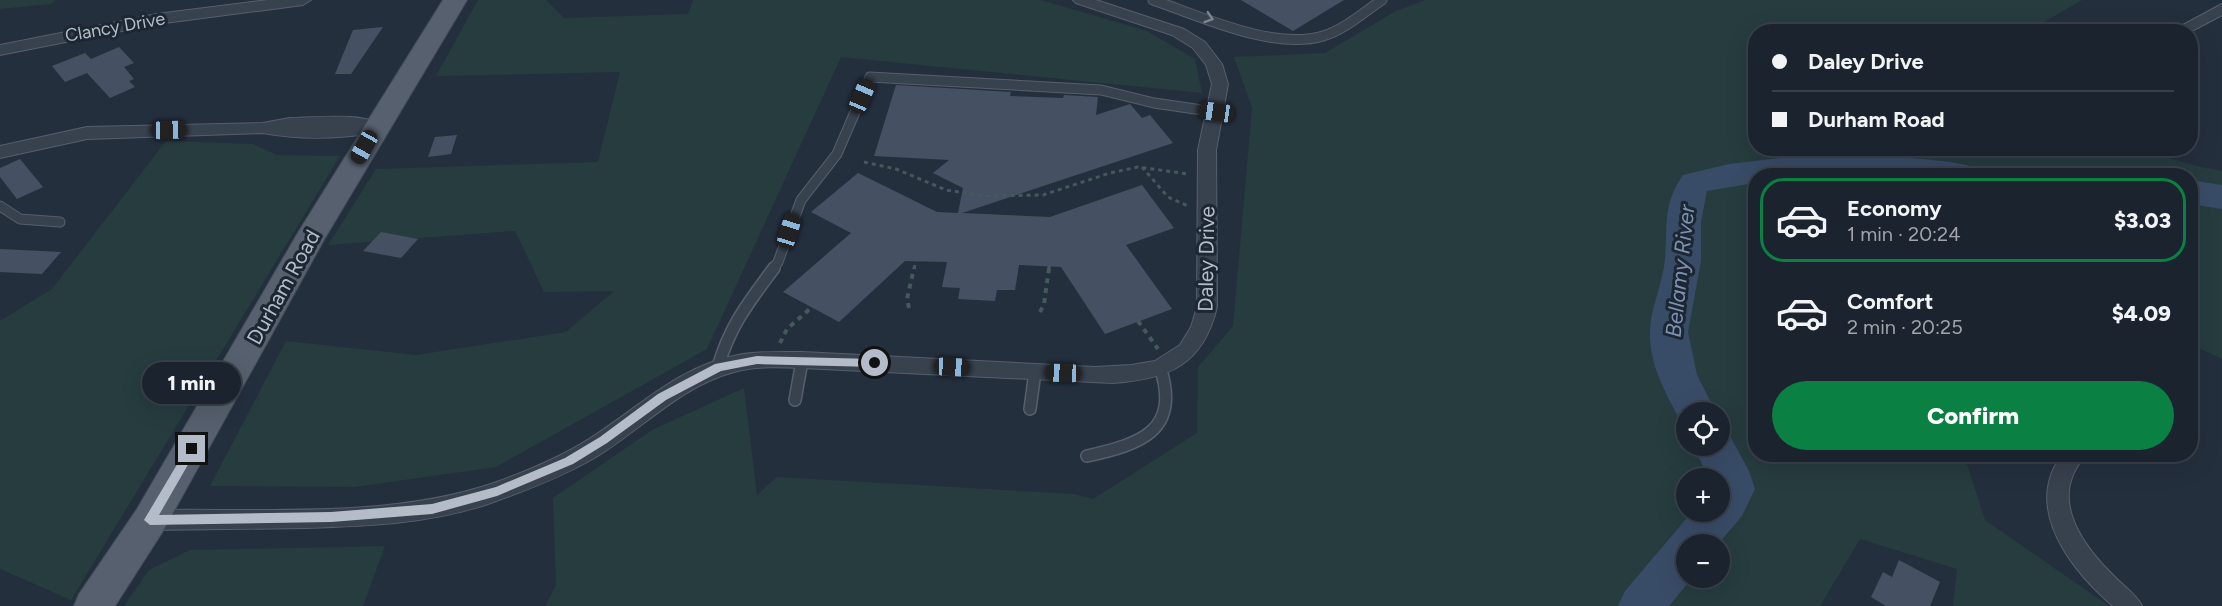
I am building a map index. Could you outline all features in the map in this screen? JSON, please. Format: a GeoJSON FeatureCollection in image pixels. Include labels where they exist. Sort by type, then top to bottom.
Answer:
{"type":"FeatureCollection","features":[{"type":"Feature","properties":{"kind":"main road","name":"Durham Road"},"geometry":{"type":"LineString","coordinates":[[93,606],[150,520],[375,128],[455,0]]}},
{"type":"Feature","properties":{"kind":"street","name":"Clancy Drive"},"geometry":{"type":"LineString","coordinates":[[0,50],[146,21],[303,0]]}},
{"type":"Feature","properties":{"kind":"street","name":"Daley Drive"},"geometry":{"type":"LineString","coordinates":[[150,520],[331,517],[432,509],[465,501],[497,491],[569,461],[603,440],[662,397],[718,367],[757,360],[1035,372],[1121,373],[1160,360],[1179,357],[1195,343],[1203,328],[1207,307],[1206,150],[1220,95],[1218,74],[1214,64],[1199,45],[1166,26],[1081,0]]}},
{"type":"Feature","properties":{"kind":"street"},"geometry":{"type":"LineString","coordinates":[[2193,24],[2222,9]]}},
{"type":"Feature","properties":{"kind":"street"},"geometry":{"type":"LineString","coordinates":[[0,152],[87,133],[263,128],[283,132],[356,131],[375,128]]}},
{"type":"Feature","properties":{"kind":"street"},"geometry":{"type":"LineString","coordinates":[[2067,462],[2059,482],[2057,502],[2065,528],[2078,553],[2098,578],[2130,606]]}},
{"type":"Feature","properties":{"kind":"lane"},"geometry":{"type":"LineString","coordinates":[[1153,0],[1269,37],[1290,40],[1323,36],[1382,0]]}},
{"type":"Feature","properties":{"kind":"lane"},"geometry":{"type":"LineString","coordinates":[[718,367],[725,342],[733,325],[778,262],[801,200],[837,154],[870,76],[1101,90],[1154,103],[1216,112]]}},
{"type":"Feature","properties":{"kind":"lane"},"geometry":{"type":"LineString","coordinates":[[0,206],[6,213],[23,221],[60,222]]}},
{"type":"Feature","properties":{"kind":"lane"},"geometry":{"type":"LineString","coordinates":[[1087,456],[1123,448],[1142,439],[1164,419],[1169,395],[1160,360]]}},
{"type":"Feature","properties":{"kind":"lane"},"geometry":{"type":"LineString","coordinates":[[795,400],[802,361]]}},
{"type":"Feature","properties":{"kind":"lane"},"geometry":{"type":"LineString","coordinates":[[1030,409],[1035,372]]}},
{"type":"Feature","properties":{"kind":"path"},"geometry":{"type":"LineString","coordinates":[[864,162],[885,164],[962,194],[1029,196],[1061,192],[1129,169],[1142,167],[1189,174]]}},
{"type":"Feature","properties":{"kind":"path"},"geometry":{"type":"LineString","coordinates":[[1142,167],[1168,197],[1190,207]]}},
{"type":"Feature","properties":{"kind":"path"},"geometry":{"type":"LineString","coordinates":[[909,308],[907,299],[916,261]]}},
{"type":"Feature","properties":{"kind":"path"},"geometry":{"type":"LineString","coordinates":[[1040,312],[1044,304],[1049,266]]}},
{"type":"Feature","properties":{"kind":"path"},"geometry":{"type":"LineString","coordinates":[[779,347],[787,329],[812,307]]}},
{"type":"Feature","properties":{"kind":"path"},"geometry":{"type":"LineString","coordinates":[[1138,321],[1160,360]]}},
{"type":"Feature","properties":{"kind":"green space"},"geometry":{"type":"Polygon","coordinates":[[[0,0],[56,0],[51,4],[0,9],[0,0]]]}},
{"type":"Feature","properties":{"kind":"green space"},"geometry":{"type":"Polygon","coordinates":[[[478,0],[546,0],[564,18],[688,14],[693,0],[1041,0],[1147,31],[1195,59],[1202,93],[841,57],[707,349],[496,467],[355,487],[210,486],[286,341],[416,355],[566,332],[614,291],[544,292],[515,231],[328,245],[376,169],[598,162],[620,72],[436,76],[478,0]]]}},
{"type":"Feature","properties":{"kind":"green space"},"geometry":{"type":"Polygon","coordinates":[[[1426,0],[2082,0],[2044,22],[2030,24],[1748,24],[1748,156],[2161,156],[2222,171],[2222,359],[2198,348],[2198,168],[1748,168],[1748,462],[1966,462],[1985,520],[2109,606],[1953,606],[1957,569],[1860,539],[1820,606],[545,606],[556,585],[553,498],[652,430],[744,388],[757,495],[777,477],[1074,494],[1093,499],[1197,433],[1198,367],[1233,326],[1252,108],[1234,57],[1325,53],[1396,11],[1426,0]]]}},
{"type":"Feature","properties":{"kind":"green space"},"geometry":{"type":"Polygon","coordinates":[[[166,141],[253,144],[277,155],[340,156],[71,600],[0,569],[0,321],[52,289],[166,141]]]}},
{"type":"Feature","properties":{"kind":"green space"},"geometry":{"type":"Polygon","coordinates":[[[385,546],[363,606],[124,606],[149,570],[190,550],[385,546]]]}},
{"type":"Feature","properties":{"kind":"building"},"geometry":{"type":"Polygon","coordinates":[[[1241,0],[1344,0],[1293,31],[1241,0]]]}},
{"type":"Feature","properties":{"kind":"building"},"geometry":{"type":"Polygon","coordinates":[[[383,27],[351,74],[335,74],[353,30],[383,27]]]}},
{"type":"Feature","properties":{"kind":"building"},"geometry":{"type":"Polygon","coordinates":[[[119,47],[134,63],[124,67],[134,79],[129,81],[135,87],[110,98],[87,73],[65,82],[52,66],[85,53],[91,59],[119,47]]]}},
{"type":"Feature","properties":{"kind":"building"},"geometry":{"type":"Polygon","coordinates":[[[896,85],[1011,92],[1010,96],[1098,97],[1096,115],[1130,104],[1142,118],[1150,115],[1173,143],[962,213],[1050,217],[1142,185],[1174,228],[1126,245],[1172,309],[1105,334],[1061,267],[1019,265],[1015,290],[997,290],[995,301],[958,299],[960,288],[942,287],[947,262],[905,261],[839,322],[783,292],[851,233],[811,212],[858,173],[937,212],[958,213],[963,188],[933,173],[949,160],[874,156],[896,85]]]}},
{"type":"Feature","properties":{"kind":"building"},"geometry":{"type":"Polygon","coordinates":[[[457,135],[451,154],[428,157],[435,137],[457,135]]]}},
{"type":"Feature","properties":{"kind":"building"},"geometry":{"type":"Polygon","coordinates":[[[20,159],[43,187],[17,199],[0,177],[0,168],[20,159]]]}},
{"type":"Feature","properties":{"kind":"building"},"geometry":{"type":"Polygon","coordinates":[[[381,232],[418,239],[401,258],[363,251],[381,232]]]}},
{"type":"Feature","properties":{"kind":"building"},"geometry":{"type":"Polygon","coordinates":[[[0,249],[61,252],[42,274],[0,272],[0,249]]]}},
{"type":"Feature","properties":{"kind":"building"},"geometry":{"type":"Polygon","coordinates":[[[1899,560],[1940,582],[1930,606],[1886,606],[1871,597],[1883,572],[1892,577],[1899,560]]]}},
{"type":"Feature","properties":{"kind":"waterway","name":"Bellamy River"},"geometry":{"type":"LineString","coordinates":[[1691,402],[1677,376],[1669,332],[1683,261],[1683,221],[1688,194],[1695,183],[1748,172]]}},
{"type":"Feature","properties":{"kind":"waterway","name":"Bellamy River"},"geometry":{"type":"LineString","coordinates":[[2198,193],[2222,197]]}},
{"type":"Feature","properties":{"kind":"waterway","name":"Bellamy River"},"geometry":{"type":"LineString","coordinates":[[1700,534],[1727,503],[1734,489],[1720,456]]}},
{"type":"Feature","properties":{"kind":"waterway","name":"Bellamy River"},"geometry":{"type":"LineString","coordinates":[[1641,606],[1676,563]]}},
{"type":"Feature","properties":{"kind":"route"},"geometry":{"type":"LineString","coordinates":[[192,449],[150,520],[331,517],[432,509],[497,491],[569,461],[603,440],[662,397],[718,367],[757,360],[875,363]]}}]}
